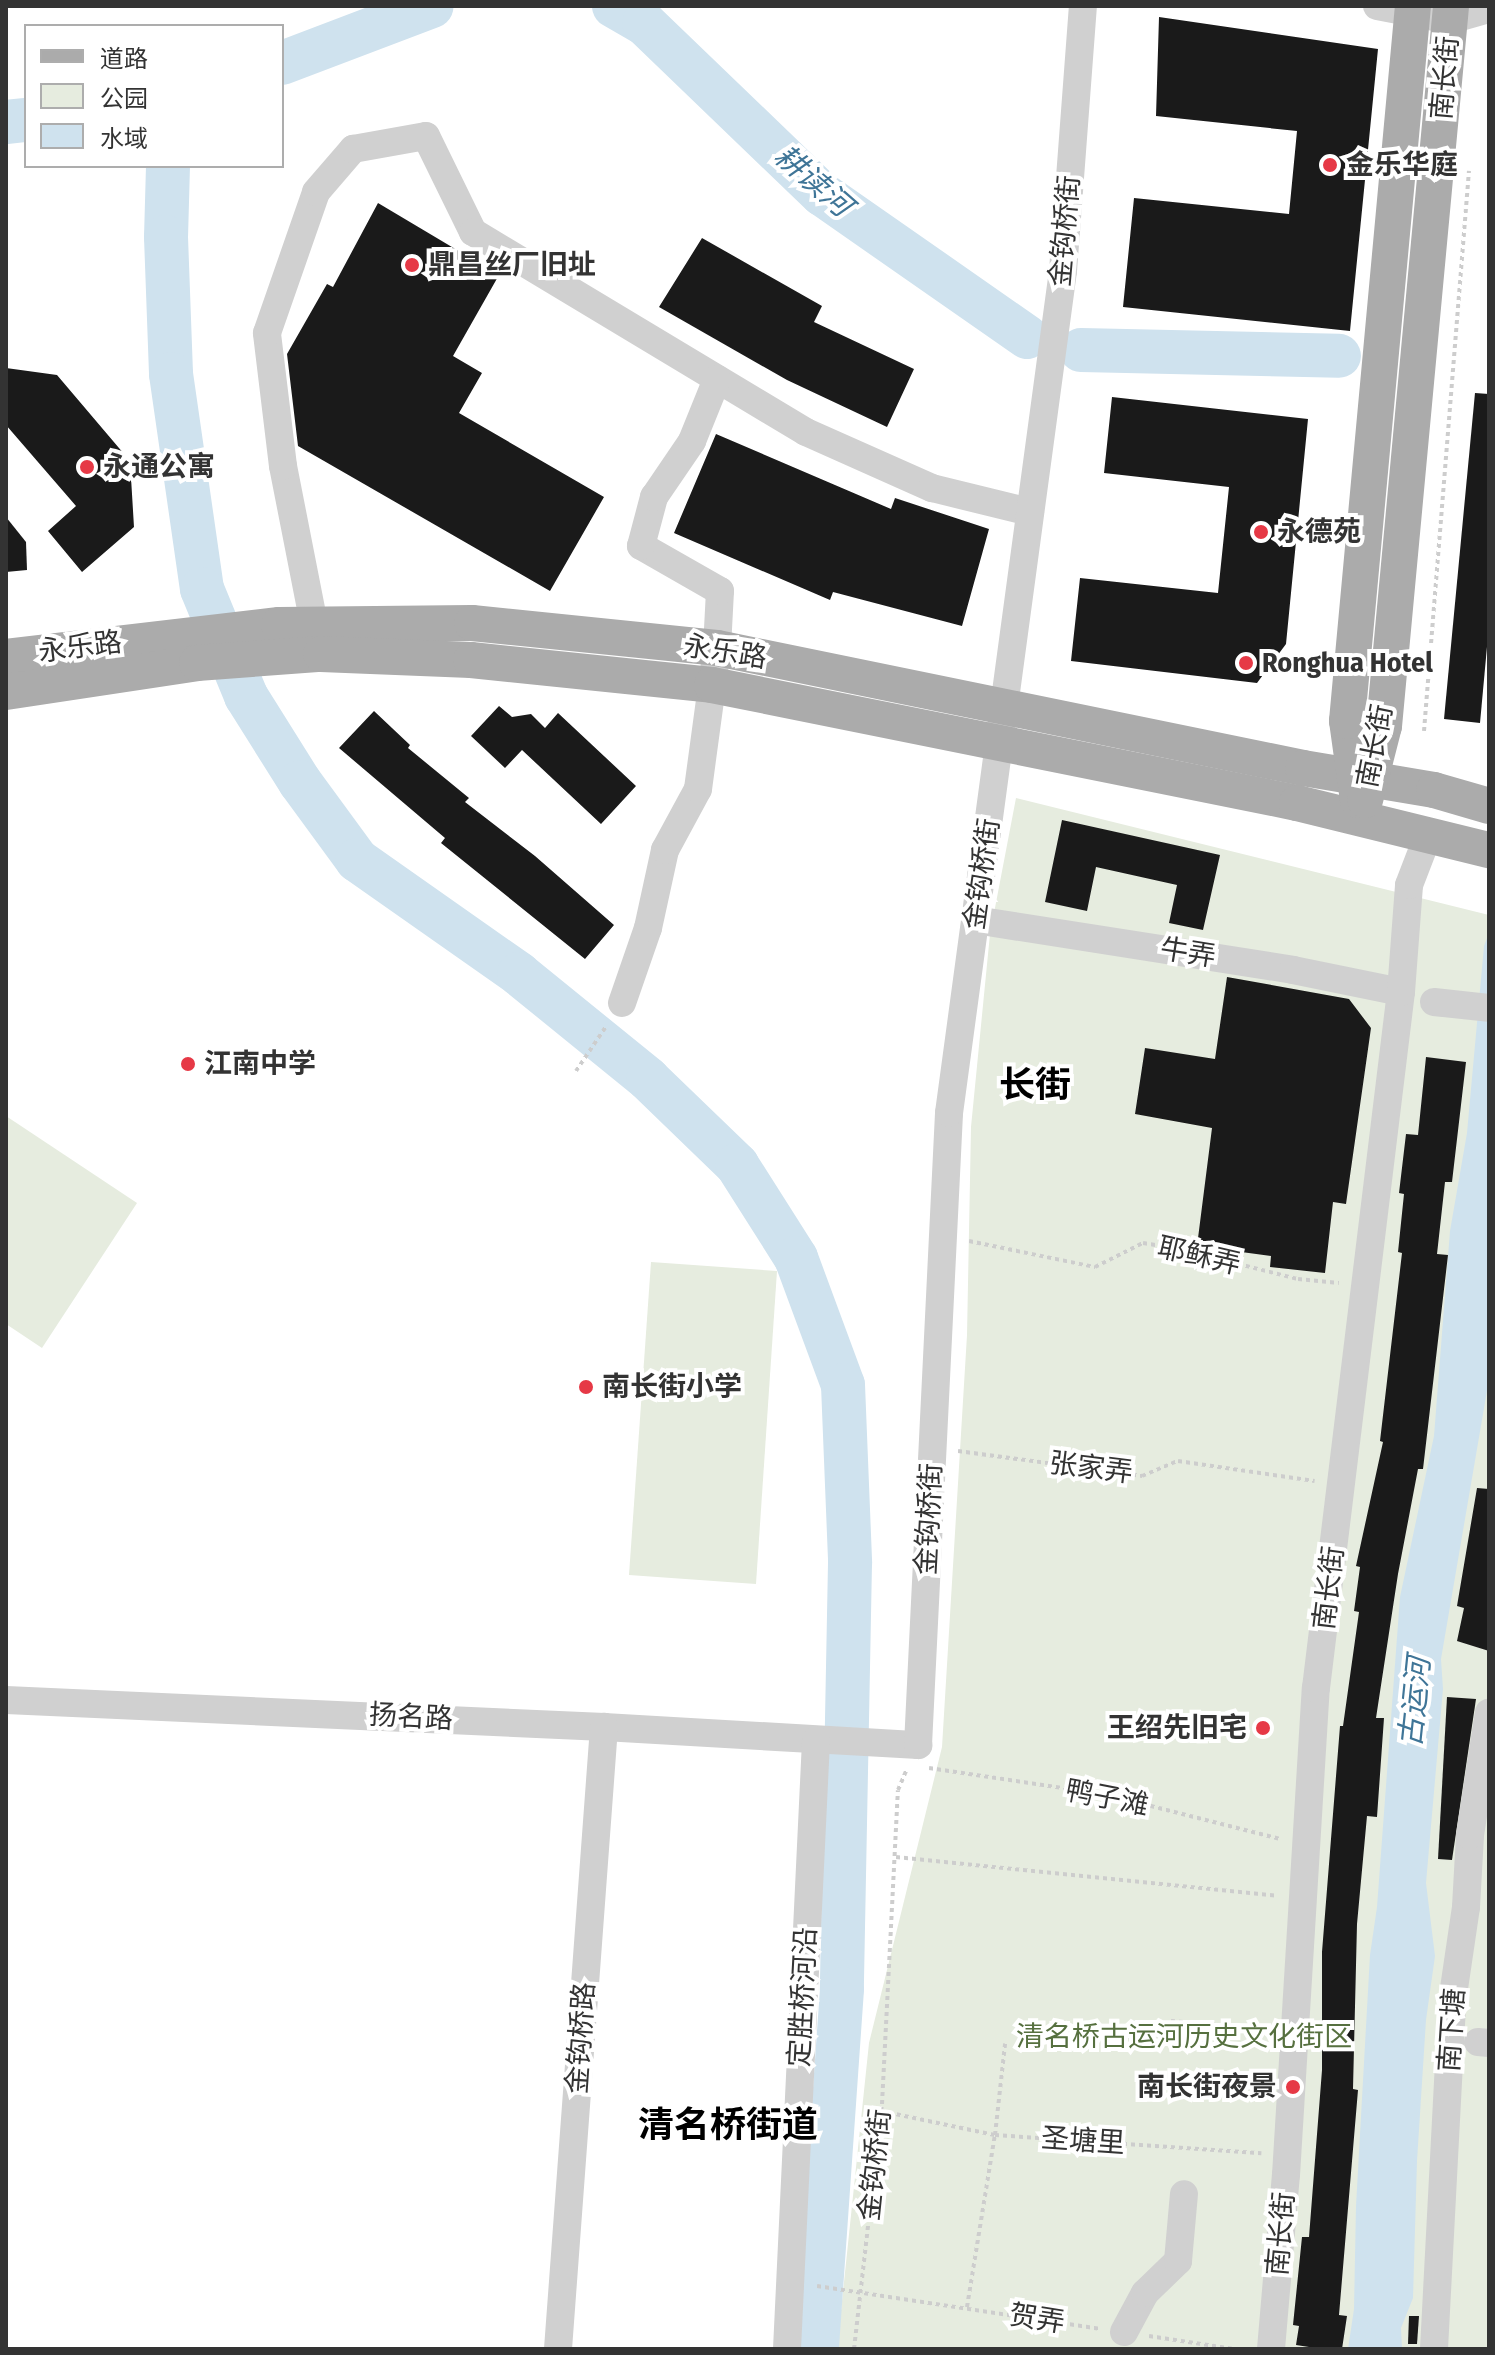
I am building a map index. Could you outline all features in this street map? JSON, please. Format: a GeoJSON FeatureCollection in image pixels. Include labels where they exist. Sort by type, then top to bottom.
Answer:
{"type":"FeatureCollection","features":[{"type":"Feature","properties":{"kind":"main road","name":"南长街"},"geometry":{"type":"LineString","coordinates":[[1360,817],[1362,778],[1347,721],[1401,8]]}},
{"type":"Feature","properties":{"kind":"main road","name":"南长街"},"geometry":{"type":"LineString","coordinates":[[1362,778],[1384,726],[1450,13]]}},
{"type":"Feature","properties":{"kind":"main road","name":"永乐路"},"geometry":{"type":"LineString","coordinates":[[284,641],[314,624],[472,623],[717,648],[1489,850]]}},
{"type":"Feature","properties":{"kind":"main road","name":"永乐路"},"geometry":{"type":"LineString","coordinates":[[6,657],[284,641],[321,654],[471,660],[712,685],[1002,724],[1434,790],[1489,806]]}},
{"type":"Feature","properties":{"kind":"main road","name":"永乐路"},"geometry":{"type":"LineString","coordinates":[[6,692],[210,647]]}},
{"type":"Feature","properties":{"kind":"street","name":"金钩桥街"},"geometry":{"type":"LineString","coordinates":[[918,1745],[949,1113],[1063,271],[1083,6]]}},
{"type":"Feature","properties":{"kind":"street"},"geometry":{"type":"LineString","coordinates":[[1401,8],[1450,13],[1489,9]]}},
{"type":"Feature","properties":{"kind":"street"},"geometry":{"type":"LineString","coordinates":[[314,624],[283,466],[267,333],[316,192],[353,149],[426,136],[473,232],[806,432],[932,488],[1030,512]]}},
{"type":"Feature","properties":{"kind":"street"},"geometry":{"type":"LineString","coordinates":[[622,1003],[648,928],[665,850],[698,789],[717,648],[720,591],[641,546],[654,497],[692,441],[717,379]]}},
{"type":"Feature","properties":{"kind":"street","name":"南长街"},"geometry":{"type":"LineString","coordinates":[[1271,2349],[1288,2155],[1316,1688],[1401,992],[1409,885],[1429,833]]}},
{"type":"Feature","properties":{"kind":"street","name":"牛弄"},"geometry":{"type":"LineString","coordinates":[[975,920],[1293,970],[1401,992]]}},
{"type":"Feature","properties":{"kind":"street"},"geometry":{"type":"LineString","coordinates":[[1434,1002],[1489,1008]]}},
{"type":"Feature","properties":{"kind":"street","name":"扬名路"},"geometry":{"type":"LineString","coordinates":[[6,1700],[604,1727],[918,1745]]}},
{"type":"Feature","properties":{"kind":"street","name":"南下塘"},"geometry":{"type":"LineString","coordinates":[[1434,2349],[1452,2002],[1466,1907],[1470,1835],[1489,1712]]}},
{"type":"Feature","properties":{"kind":"street","name":"金钩桥路"},"geometry":{"type":"LineString","coordinates":[[558,2349],[604,1727]]}},
{"type":"Feature","properties":{"kind":"street","name":"定胜桥河沿"},"geometry":{"type":"LineString","coordinates":[[787,2349],[816,1741]]}},
{"type":"Feature","properties":{"kind":"street"},"geometry":{"type":"LineString","coordinates":[[1124,2332],[1145,2293],[1178,2261],[1184,2194]]}},
{"type":"Feature","properties":{"kind":"path"},"geometry":{"type":"LineString","coordinates":[[1424,731],[1469,168]]}},
{"type":"Feature","properties":{"kind":"path"},"geometry":{"type":"LineString","coordinates":[[576,1071],[622,1003]]}},
{"type":"Feature","properties":{"kind":"path","name":"耶稣弄"},"geometry":{"type":"LineString","coordinates":[[943,1237],[1095,1267],[1143,1243],[1176,1248],[1298,1279],[1365,1286]]}},
{"type":"Feature","properties":{"kind":"path","name":"张家弄"},"geometry":{"type":"LineString","coordinates":[[933,1447],[1142,1476],[1178,1461],[1341,1485]]}},
{"type":"Feature","properties":{"kind":"path","name":"鸭子滩"},"geometry":{"type":"LineString","coordinates":[[918,1745],[929,1768],[1104,1794],[1307,1845]]}},
{"type":"Feature","properties":{"kind":"path","name":"金钩桥街"},"geometry":{"type":"LineString","coordinates":[[854,2349],[881,2111],[898,1790],[918,1745]]}},
{"type":"Feature","properties":{"kind":"path"},"geometry":{"type":"LineString","coordinates":[[896,1857],[1237,1894],[1304,1897]]}},
{"type":"Feature","properties":{"kind":"path"},"geometry":{"type":"LineString","coordinates":[[1171,2021],[1295,2031]]}},
{"type":"Feature","properties":{"kind":"path"},"geometry":{"type":"LineString","coordinates":[[967,2308],[995,2135],[1005,2044]]}},
{"type":"Feature","properties":{"kind":"path","name":"圣塘里"},"geometry":{"type":"LineString","coordinates":[[881,2111],[995,2135],[1288,2155]]}},
{"type":"Feature","properties":{"kind":"path","name":"贺弄"},"geometry":{"type":"LineString","coordinates":[[840,2289],[1234,2349]]}},
{"type":"Feature","properties":{"kind":"green space","name":"清名桥古运河历史文化街区"},"geometry":{"type":"Polygon","coordinates":[[[1016,798],[1489,915],[1489,2349],[837,2349],[869,2043],[942,1747],[967,1335],[971,1127],[990,934],[1016,798]]]}},
{"type":"Feature","properties":{"kind":"green space"},"geometry":{"type":"Polygon","coordinates":[[[6,1116],[137,1203],[42,1348],[6,1324],[6,1116]]]}},
{"type":"Feature","properties":{"kind":"green space"},"geometry":{"type":"Polygon","coordinates":[[[651,1262],[777,1271],[756,1584],[629,1575],[651,1262]]]}},
{"type":"Feature","properties":{"kind":"water","name":"古运河"},"geometry":{"type":"Polygon","coordinates":[[[1489,933],[1489,1379],[1441,1659],[1443,1689],[1426,1883],[1435,1956],[1426,2020],[1417,2161],[1413,2298],[1401,2328],[1402,2349],[1348,2349],[1354,2309],[1356,2206],[1370,1955],[1377,1907],[1400,1597],[1434,1436],[1450,1231],[1467,1133],[1484,946],[1489,933]]]}},
{"type":"Feature","properties":{"kind":"building","name":"金乐华庭"},"geometry":{"type":"Polygon","coordinates":[[[1159,17],[1378,49],[1350,331],[1123,307],[1134,198],[1289,214],[1297,131],[1156,116],[1159,17]]]}},
{"type":"Feature","properties":{"kind":"building"},"geometry":{"type":"Polygon","coordinates":[[[378,203],[499,275],[453,356],[482,373],[459,413],[604,497],[550,591],[298,446],[287,354],[327,284],[333,287],[378,203]]]}},
{"type":"Feature","properties":{"kind":"building"},"geometry":{"type":"Polygon","coordinates":[[[702,238],[822,306],[814,322],[914,369],[887,427],[787,380],[659,307],[702,238]]]}},
{"type":"Feature","properties":{"kind":"building","name":"永通公寓"},"geometry":{"type":"Polygon","coordinates":[[[6,368],[57,375],[130,461],[134,527],[82,572],[48,531],[76,506],[6,425],[6,368]]]}},
{"type":"Feature","properties":{"kind":"building"},"geometry":{"type":"Polygon","coordinates":[[[1475,393],[1489,394],[1489,625],[1480,723],[1444,719],[1475,393]]]}},
{"type":"Feature","properties":{"kind":"building","name":"永德苑"},"geometry":{"type":"Polygon","coordinates":[[[1112,397],[1308,419],[1286,644],[1257,683],[1071,661],[1080,578],[1218,593],[1229,487],[1104,473],[1112,397]]]}},
{"type":"Feature","properties":{"kind":"building"},"geometry":{"type":"Polygon","coordinates":[[[716,434],[891,509],[895,498],[989,529],[962,626],[833,592],[830,600],[674,533],[716,434]]]}},
{"type":"Feature","properties":{"kind":"building"},"geometry":{"type":"Polygon","coordinates":[[[6,517],[26,542],[27,570],[6,572],[6,517]]]}},
{"type":"Feature","properties":{"kind":"building"},"geometry":{"type":"Polygon","coordinates":[[[499,706],[512,717],[531,714],[545,728],[558,713],[636,786],[601,824],[522,750],[505,768],[471,736],[499,706]]]}},
{"type":"Feature","properties":{"kind":"building"},"geometry":{"type":"Polygon","coordinates":[[[374,711],[410,745],[408,748],[469,798],[465,802],[535,856],[614,925],[585,959],[441,843],[445,838],[339,748],[374,711]]]}},
{"type":"Feature","properties":{"kind":"building"},"geometry":{"type":"Polygon","coordinates":[[[1062,820],[1220,855],[1203,930],[1169,923],[1177,885],[1096,867],[1087,911],[1045,902],[1062,820]]]}},
{"type":"Feature","properties":{"kind":"building"},"geometry":{"type":"Polygon","coordinates":[[[1227,977],[1349,999],[1371,1028],[1346,1204],[1333,1202],[1325,1273],[1270,1267],[1271,1256],[1197,1246],[1212,1128],[1135,1114],[1145,1048],[1215,1059],[1227,977]]]}},
{"type":"Feature","properties":{"kind":"building"},"geometry":{"type":"Polygon","coordinates":[[[1426,1057],[1466,1062],[1452,1182],[1445,1182],[1437,1254],[1448,1255],[1423,1469],[1418,1469],[1398,1574],[1376,1718],[1384,1718],[1377,1817],[1367,1816],[1357,1924],[1353,2089],[1358,2090],[1339,2315],[1347,2316],[1342,2349],[1322,2349],[1296,2345],[1299,2326],[1293,2325],[1302,2237],[1309,2237],[1322,2070],[1322,1952],[1340,1726],[1343,1726],[1359,1612],[1354,1611],[1360,1567],[1356,1566],[1383,1442],[1380,1441],[1402,1253],[1398,1252],[1404,1194],[1399,1193],[1406,1134],[1418,1135],[1426,1057]]]}},
{"type":"Feature","properties":{"kind":"building"},"geometry":{"type":"Polygon","coordinates":[[[1477,1488],[1489,1489],[1489,1651],[1457,1641],[1464,1608],[1457,1606],[1477,1488]]]}},
{"type":"Feature","properties":{"kind":"building"},"geometry":{"type":"Polygon","coordinates":[[[1447,1697],[1476,1699],[1452,1860],[1438,1859],[1447,1697]]]}},
{"type":"Feature","properties":{"kind":"building"},"geometry":{"type":"Polygon","coordinates":[[[1409,2316],[1419,2316],[1417,2344],[1408,2344],[1409,2316]]]}},
{"type":"Feature","properties":{"kind":"waterway","name":"耕读河"},"geometry":{"type":"LineString","coordinates":[[284,62],[432,6]]}},
{"type":"Feature","properties":{"kind":"waterway","name":"耕读河"},"geometry":{"type":"LineString","coordinates":[[614,6],[644,23],[822,194],[1027,337]]}},
{"type":"Feature","properties":{"kind":"waterway","name":"耕读河"},"geometry":{"type":"LineString","coordinates":[[6,122],[24,120]]}},
{"type":"Feature","properties":{"kind":"waterway"},"geometry":{"type":"LineString","coordinates":[[168,168],[166,237],[171,374],[202,589],[246,696],[300,782],[357,860],[519,974],[648,1079],[737,1165],[796,1258],[843,1385],[850,1563],[842,1989],[817,2349]]}},
{"type":"Feature","properties":{"kind":"waterway"},"geometry":{"type":"LineString","coordinates":[[1081,350],[1339,356]]}},
{"type":"Feature","properties":{"kind":"place","name":"金乐华庭"},"geometry":{"type":"Point","coordinates":[1330,165]}},
{"type":"Feature","properties":{"kind":"place","name":"鼎昌丝厂旧址"},"geometry":{"type":"Point","coordinates":[412,265]}},
{"type":"Feature","properties":{"kind":"place","name":"永通公寓"},"geometry":{"type":"Point","coordinates":[87,467]}},
{"type":"Feature","properties":{"kind":"place","name":"永德苑"},"geometry":{"type":"Point","coordinates":[1261,532]}},
{"type":"Feature","properties":{"kind":"place","name":"Ronghua Hotel"},"geometry":{"type":"Point","coordinates":[1246,663]}},
{"type":"Feature","properties":{"kind":"place","name":"江南中学"},"geometry":{"type":"Point","coordinates":[188,1064]}},
{"type":"Feature","properties":{"kind":"place","name":"南长街小学"},"geometry":{"type":"Point","coordinates":[586,1387]}},
{"type":"Feature","properties":{"kind":"place","name":"王绍先旧宅"},"geometry":{"type":"Point","coordinates":[1263,1728]}},
{"type":"Feature","properties":{"kind":"place","name":"南长街夜景"},"geometry":{"type":"Point","coordinates":[1293,2087]}},
{"type":"Feature","properties":{"kind":"district","name":"长街"},"geometry":{"type":"Point","coordinates":[1035,1086]}},
{"type":"Feature","properties":{"kind":"district","name":"清名桥街道"},"geometry":{"type":"Point","coordinates":[728,2126]}}]}
